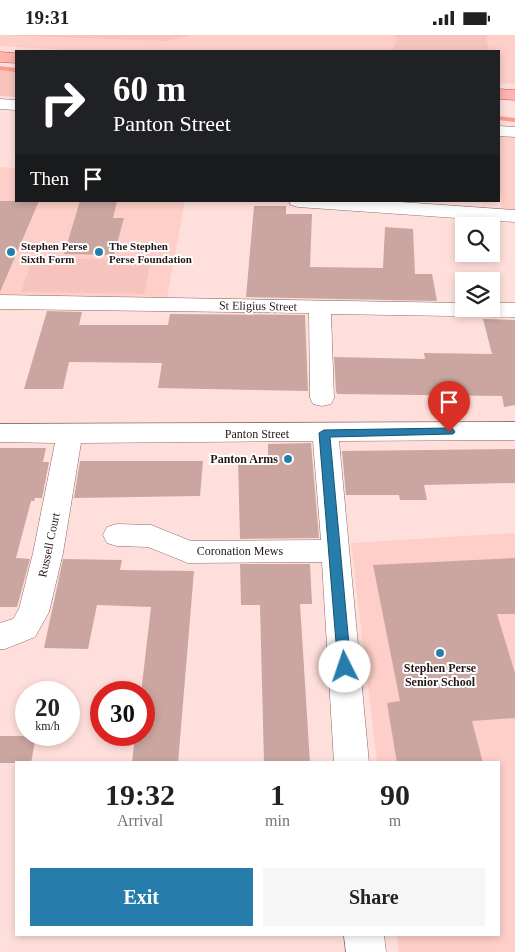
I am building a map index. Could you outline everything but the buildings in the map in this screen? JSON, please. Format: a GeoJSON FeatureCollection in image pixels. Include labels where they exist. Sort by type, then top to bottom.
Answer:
{"type":"FeatureCollection","features":[{"type":"Feature","properties":{"kind":"main road"},"geometry":{"type":"LineString","coordinates":[[0,57],[15,58]]}},
{"type":"Feature","properties":{"kind":"main road"},"geometry":{"type":"LineString","coordinates":[[500,94],[515,95]]}},
{"type":"Feature","properties":{"kind":"street"},"geometry":{"type":"LineString","coordinates":[[0,104],[15,105]]}},
{"type":"Feature","properties":{"kind":"street"},"geometry":{"type":"LineString","coordinates":[[500,131],[515,132]]}},
{"type":"Feature","properties":{"kind":"street"},"geometry":{"type":"LineString","coordinates":[[312,202],[515,216]]}},
{"type":"Feature","properties":{"kind":"street","name":"St Eligius Street"},"geometry":{"type":"LineString","coordinates":[[0,302],[515,310]]}},
{"type":"Feature","properties":{"kind":"street"},"geometry":{"type":"LineString","coordinates":[[320,307],[322,398]]}},
{"type":"Feature","properties":{"kind":"street","name":"Panton Street"},"geometry":{"type":"LineString","coordinates":[[0,433],[515,431]]}},
{"type":"Feature","properties":{"kind":"street"},"geometry":{"type":"LineString","coordinates":[[324,433],[336,551],[352,761]]}},
{"type":"Feature","properties":{"kind":"street","name":"Russell Court"},"geometry":{"type":"LineString","coordinates":[[0,636],[5,636],[24,628],[34,612],[48,553],[70,434]]}},
{"type":"Feature","properties":{"kind":"street","name":"Coronation Mews"},"geometry":{"type":"LineString","coordinates":[[117,535],[151,536],[188,552],[336,551]]}},
{"type":"Feature","properties":{"kind":"street"},"geometry":{"type":"LineString","coordinates":[[364,936],[366,952]]}},
{"type":"Feature","properties":{"kind":"shaded area"},"geometry":{"type":"Polygon","coordinates":[[[0,35],[515,35],[515,84],[500,83],[500,50],[66,50],[0,46],[0,35]]]}},
{"type":"Feature","properties":{"kind":"shaded area"},"geometry":{"type":"Polygon","coordinates":[[[0,35],[192,35],[166,41],[0,35]]]}},
{"type":"Feature","properties":{"kind":"shaded area"},"geometry":{"type":"Polygon","coordinates":[[[395,35],[486,35],[489,50],[392,50],[397,40],[395,35]]]}},
{"type":"Feature","properties":{"kind":"shaded area"},"geometry":{"type":"Polygon","coordinates":[[[0,69],[15,71],[15,97],[0,96],[0,69]]]}},
{"type":"Feature","properties":{"kind":"shaded area"},"geometry":{"type":"Polygon","coordinates":[[[500,136],[515,136],[515,211],[502,210],[500,192],[500,136]]]}},
{"type":"Feature","properties":{"kind":"shaded area","name":"The Stephen Perse Foundation"},"geometry":{"type":"Polygon","coordinates":[[[0,167],[15,168],[15,202],[185,202],[167,297],[0,295],[0,167]]]}},
{"type":"Feature","properties":{"kind":"shaded area"},"geometry":{"type":"Polygon","coordinates":[[[33,258],[151,260],[144,294],[21,292],[33,258]]]}},
{"type":"Feature","properties":{"kind":"shaded area","name":"Stephen Perse Senior School"},"geometry":{"type":"Polygon","coordinates":[[[515,533],[515,952],[399,952],[397,936],[500,936],[500,761],[377,761],[351,543],[515,533]]]}},
{"type":"Feature","properties":{"kind":"waterway"},"geometry":{"type":"LineString","coordinates":[[0,68],[15,70]]}},
{"type":"Feature","properties":{"kind":"waterway"},"geometry":{"type":"LineString","coordinates":[[500,118],[515,120]]}},
{"type":"Feature","properties":{"kind":"place","name":"Stephen Perse Sixth Form"},"geometry":{"type":"Point","coordinates":[11,252]}},
{"type":"Feature","properties":{"kind":"place","name":"The Stephen Perse Foundation"},"geometry":{"type":"Point","coordinates":[99,252]}},
{"type":"Feature","properties":{"kind":"place","name":"Panton Arms"},"geometry":{"type":"Point","coordinates":[288,459]}},
{"type":"Feature","properties":{"kind":"place","name":"Stephen Perse Senior School"},"geometry":{"type":"Point","coordinates":[440,653]}},
{"type":"Feature","properties":{"kind":"route"},"geometry":{"type":"LineString","coordinates":[[345,667],[324,433],[449,432]]}}]}
